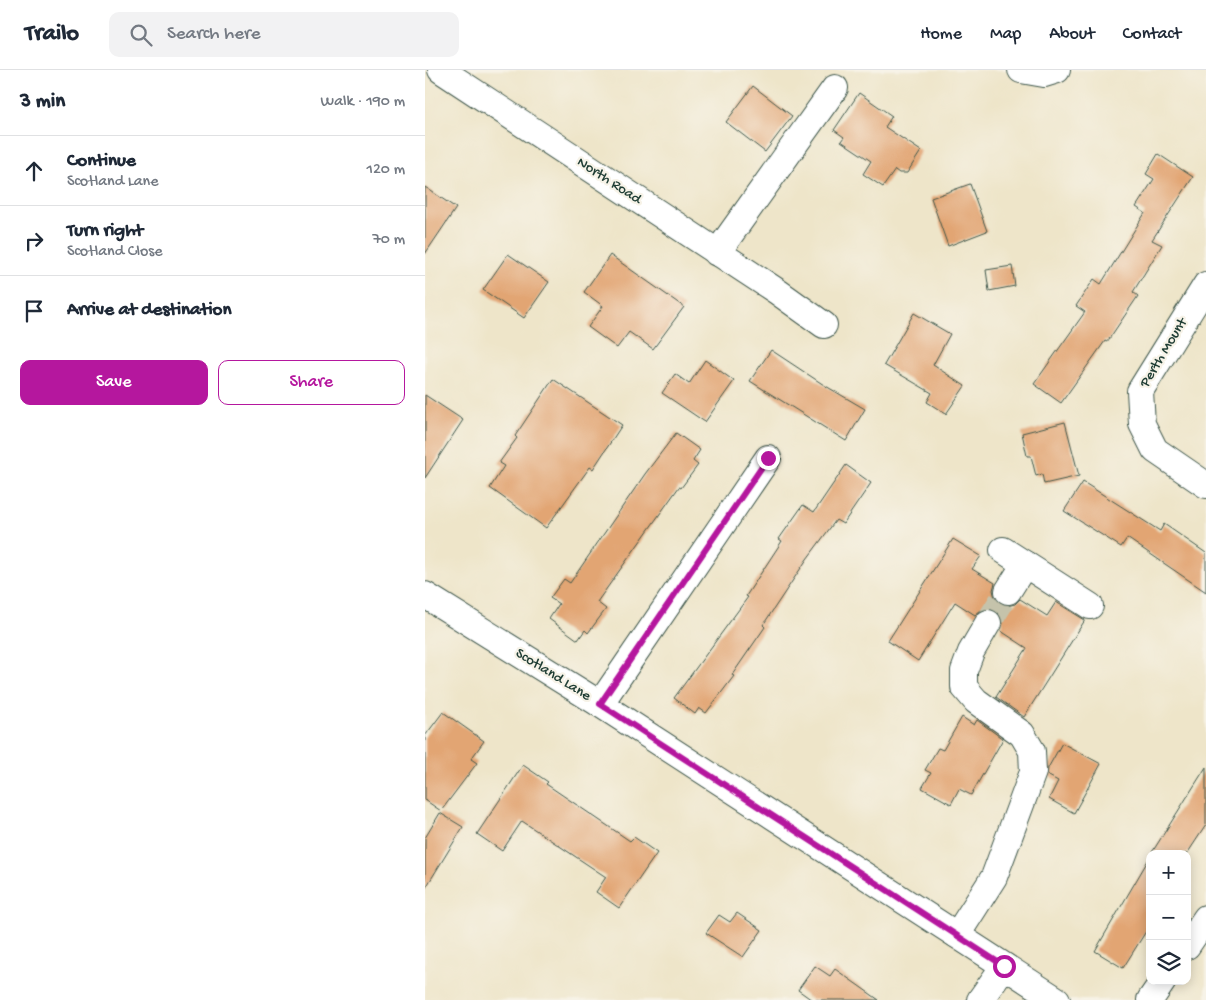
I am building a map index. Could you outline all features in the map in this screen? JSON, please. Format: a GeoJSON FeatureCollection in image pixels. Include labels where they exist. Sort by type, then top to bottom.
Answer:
{"type":"FeatureCollection","features":[{"type":"Feature","properties":{"kind":"street","name":"North Road"},"geometry":{"type":"LineString","coordinates":[[441,70],[778,292],[823,326]]}},
{"type":"Feature","properties":{"kind":"street"},"geometry":{"type":"LineString","coordinates":[[1021,70],[1044,74],[1057,70]]}},
{"type":"Feature","properties":{"kind":"street"},"geometry":{"type":"LineString","coordinates":[[717,253],[835,88]]}},
{"type":"Feature","properties":{"kind":"street","name":"Perth Mount"},"geometry":{"type":"LineString","coordinates":[[1206,285],[1140,391],[1142,424],[1155,450],[1206,485]]}},
{"type":"Feature","properties":{"kind":"street"},"geometry":{"type":"LineString","coordinates":[[600,704],[768,458]]}},
{"type":"Feature","properties":{"kind":"street"},"geometry":{"type":"LineString","coordinates":[[1003,550],[1090,606]]}},
{"type":"Feature","properties":{"kind":"street"},"geometry":{"type":"LineString","coordinates":[[1008,591],[1025,564]]}},
{"type":"Feature","properties":{"kind":"street","name":"Scotland Lane"},"geometry":{"type":"LineString","coordinates":[[425,596],[600,704],[1057,1000]]}},
{"type":"Feature","properties":{"kind":"street"},"geometry":{"type":"LineString","coordinates":[[957,935],[995,877],[1033,772],[1032,752],[1022,734],[976,701],[964,687],[964,671],[988,623]]}},
{"type":"Feature","properties":{"kind":"street"},"geometry":{"type":"LineString","coordinates":[[1191,940],[1206,918]]}},
{"type":"Feature","properties":{"kind":"street"},"geometry":{"type":"LineString","coordinates":[[980,1000],[1004,966]]}},
{"type":"Feature","properties":{"kind":"street"},"geometry":{"type":"LineString","coordinates":[[1150,1000],[1160,985]]}},
{"type":"Feature","properties":{"kind":"building"},"geometry":{"type":"Polygon","coordinates":[[[753,86],[792,116],[765,152],[726,122],[753,86]]]}},
{"type":"Feature","properties":{"kind":"building"},"geometry":{"type":"Polygon","coordinates":[[[859,93],[892,116],[885,127],[921,151],[907,173],[899,173],[895,170],[883,187],[863,174],[871,161],[841,141],[844,137],[834,130],[859,93]]]}},
{"type":"Feature","properties":{"kind":"building"},"geometry":{"type":"Polygon","coordinates":[[[1158,154],[1193,177],[1152,240],[1162,245],[1133,292],[1138,296],[1107,342],[1105,341],[1061,403],[1034,384],[1085,312],[1076,306],[1094,279],[1101,284],[1145,213],[1136,207],[1154,179],[1146,174],[1158,154]]]}},
{"type":"Feature","properties":{"kind":"building"},"geometry":{"type":"Polygon","coordinates":[[[970,184],[987,231],[948,246],[931,198],[970,184]]]}},
{"type":"Feature","properties":{"kind":"building"},"geometry":{"type":"Polygon","coordinates":[[[425,187],[456,208],[425,254],[425,187]]]}},
{"type":"Feature","properties":{"kind":"building"},"geometry":{"type":"Polygon","coordinates":[[[508,254],[549,282],[524,318],[483,290],[508,254]]]}},
{"type":"Feature","properties":{"kind":"building"},"geometry":{"type":"Polygon","coordinates":[[[610,255],[684,307],[653,349],[629,332],[617,348],[588,327],[603,306],[584,292],[610,255]]]}},
{"type":"Feature","properties":{"kind":"building"},"geometry":{"type":"Polygon","coordinates":[[[1012,266],[1015,286],[989,291],[986,270],[1012,266]]]}},
{"type":"Feature","properties":{"kind":"building"},"geometry":{"type":"Polygon","coordinates":[[[914,313],[950,334],[933,365],[965,386],[946,414],[927,402],[932,393],[884,365],[914,313]]]}},
{"type":"Feature","properties":{"kind":"building"},"geometry":{"type":"Polygon","coordinates":[[[771,350],[865,409],[846,441],[750,381],[771,350]]]}},
{"type":"Feature","properties":{"kind":"building"},"geometry":{"type":"Polygon","coordinates":[[[705,360],[734,381],[705,422],[662,393],[675,374],[689,384],[705,360]]]}},
{"type":"Feature","properties":{"kind":"building"},"geometry":{"type":"Polygon","coordinates":[[[553,379],[622,425],[593,469],[590,467],[546,528],[490,488],[504,466],[499,463],[517,438],[515,436],[553,379]]]}},
{"type":"Feature","properties":{"kind":"building"},"geometry":{"type":"Polygon","coordinates":[[[425,395],[463,420],[425,478],[425,395]]]}},
{"type":"Feature","properties":{"kind":"building"},"geometry":{"type":"Polygon","coordinates":[[[1065,422],[1079,476],[1044,484],[1042,474],[1036,476],[1031,456],[1027,456],[1022,433],[1065,422]]]}},
{"type":"Feature","properties":{"kind":"building"},"geometry":{"type":"Polygon","coordinates":[[[676,433],[700,450],[693,461],[698,465],[681,488],[679,487],[597,602],[606,609],[588,633],[585,630],[578,640],[549,619],[559,604],[550,598],[564,579],[570,583],[645,474],[676,433]]]}},
{"type":"Feature","properties":{"kind":"building"},"geometry":{"type":"Polygon","coordinates":[[[846,465],[871,483],[843,524],[836,520],[807,559],[763,625],[765,627],[732,675],[734,676],[706,713],[699,708],[695,714],[674,698],[748,597],[746,596],[782,541],[779,539],[803,505],[814,512],[846,465]]]}},
{"type":"Feature","properties":{"kind":"building"},"geometry":{"type":"Polygon","coordinates":[[[1083,482],[1160,531],[1164,524],[1206,553],[1206,592],[1127,538],[1121,547],[1064,511],[1083,482]]]}},
{"type":"Feature","properties":{"kind":"building"},"geometry":{"type":"Polygon","coordinates":[[[953,539],[981,556],[972,569],[995,583],[993,590],[995,598],[1000,604],[1007,606],[1015,604],[1020,599],[1047,616],[1056,602],[1085,620],[1024,717],[996,697],[1027,648],[1001,631],[1003,623],[1001,615],[995,610],[989,608],[981,610],[975,615],[955,602],[918,661],[888,641],[953,539]]]}},
{"type":"Feature","properties":{"kind":"building"},"geometry":{"type":"Polygon","coordinates":[[[443,712],[484,741],[471,759],[477,763],[441,811],[425,800],[425,736],[443,712]]]}},
{"type":"Feature","properties":{"kind":"building"},"geometry":{"type":"Polygon","coordinates":[[[962,717],[974,725],[977,720],[1003,739],[971,795],[959,789],[951,804],[922,788],[931,773],[925,770],[938,748],[943,750],[962,717]]]}},
{"type":"Feature","properties":{"kind":"building"},"geometry":{"type":"Polygon","coordinates":[[[1062,743],[1101,764],[1074,813],[1049,799],[1058,781],[1047,775],[1048,768],[1062,743]]]}},
{"type":"Feature","properties":{"kind":"building"},"geometry":{"type":"Polygon","coordinates":[[[523,765],[548,782],[546,784],[630,841],[634,837],[657,853],[619,908],[596,892],[606,877],[522,821],[502,851],[477,834],[523,765]]]}},
{"type":"Feature","properties":{"kind":"building"},"geometry":{"type":"Polygon","coordinates":[[[1206,767],[1206,825],[1190,850],[1154,850],[1206,767]]]}},
{"type":"Feature","properties":{"kind":"building"},"geometry":{"type":"Polygon","coordinates":[[[440,813],[463,827],[425,889],[425,838],[440,813]]]}},
{"type":"Feature","properties":{"kind":"building"},"geometry":{"type":"Polygon","coordinates":[[[1146,864],[1146,931],[1123,968],[1095,951],[1146,864]]]}},
{"type":"Feature","properties":{"kind":"building"},"geometry":{"type":"Polygon","coordinates":[[[737,913],[762,930],[743,957],[706,933],[719,915],[730,922],[737,913]]]}},
{"type":"Feature","properties":{"kind":"building"},"geometry":{"type":"Polygon","coordinates":[[[815,966],[830,976],[835,969],[879,1000],[812,1000],[798,990],[815,966]]]}},
{"type":"Feature","properties":{"kind":"tunnel"},"geometry":{"type":"LineString","coordinates":[[988,623],[1008,591]]}},
{"type":"Feature","properties":{"kind":"route"},"geometry":{"type":"LineString","coordinates":[[768,458],[600,704],[1004,966]]}}]}
